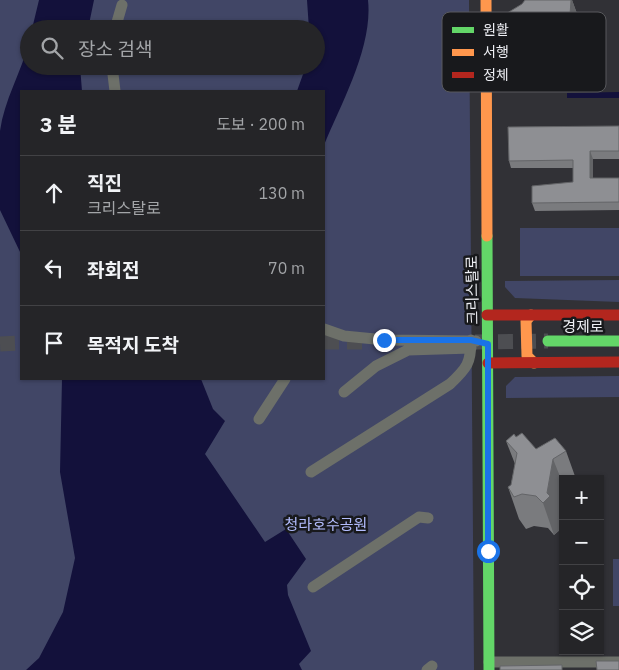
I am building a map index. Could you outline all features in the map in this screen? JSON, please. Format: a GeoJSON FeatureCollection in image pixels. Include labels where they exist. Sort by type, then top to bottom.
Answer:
{"type":"FeatureCollection","features":[{"type":"Feature","properties":{"kind":"street"},"geometry":{"type":"LineString","coordinates":[[118,20],[122,5]]}},
{"type":"Feature","properties":{"kind":"street"},"geometry":{"type":"LineString","coordinates":[[113,75],[115,90]]}},
{"type":"Feature","properties":{"kind":"street","name":"크리스탈로"},"geometry":{"type":"LineString","coordinates":[[486,92],[489,666]]}},
{"type":"Feature","properties":{"kind":"street"},"geometry":{"type":"LineString","coordinates":[[487,315],[619,315]]}},
{"type":"Feature","properties":{"kind":"street"},"geometry":{"type":"LineString","coordinates":[[531,315],[526,321],[527,356],[534,363]]}},
{"type":"Feature","properties":{"kind":"street"},"geometry":{"type":"LineString","coordinates":[[325,329],[344,336],[384,340],[488,344]]}},
{"type":"Feature","properties":{"kind":"street","name":"경제로"},"geometry":{"type":"LineString","coordinates":[[548,342],[619,341]]}},
{"type":"Feature","properties":{"kind":"street"},"geometry":{"type":"LineString","coordinates":[[344,392],[376,366],[408,350],[471,344]]}},
{"type":"Feature","properties":{"kind":"street"},"geometry":{"type":"LineString","coordinates":[[311,472],[450,384],[464,370],[471,357],[471,344]]}},
{"type":"Feature","properties":{"kind":"street"},"geometry":{"type":"LineString","coordinates":[[488,363],[619,362]]}},
{"type":"Feature","properties":{"kind":"street"},"geometry":{"type":"LineString","coordinates":[[259,419],[284,380]]}},
{"type":"Feature","properties":{"kind":"street"},"geometry":{"type":"LineString","coordinates":[[313,587],[419,517],[428,518]]}},
{"type":"Feature","properties":{"kind":"street"},"geometry":{"type":"LineString","coordinates":[[489,666],[601,666],[619,662]]}},
{"type":"Feature","properties":{"kind":"green space","name":"청라호수공원"},"geometry":{"type":"Polygon","coordinates":[[[0,0],[469,0],[469,12],[442,12],[442,92],[470,92],[474,670],[0,670],[0,0]]]}},
{"type":"Feature","properties":{"kind":"green space"},"geometry":{"type":"Polygon","coordinates":[[[520,228],[619,228],[619,276],[520,276],[520,228]]]}},
{"type":"Feature","properties":{"kind":"green space"},"geometry":{"type":"Polygon","coordinates":[[[619,280],[619,302],[515,298],[505,287],[505,281],[619,280]]]}},
{"type":"Feature","properties":{"kind":"green space"},"geometry":{"type":"Polygon","coordinates":[[[619,376],[619,397],[506,398],[506,386],[515,377],[619,376]]]}},
{"type":"Feature","properties":{"kind":"green space"},"geometry":{"type":"Polygon","coordinates":[[[613,559],[619,559],[619,606],[613,606],[613,559]]]}},
{"type":"Feature","properties":{"kind":"shaded area"},"geometry":{"type":"Polygon","coordinates":[[[39,0],[94,0],[90,20],[34,20],[39,0]]]}},
{"type":"Feature","properties":{"kind":"shaded area"},"geometry":{"type":"Polygon","coordinates":[[[307,0],[368,0],[366,36],[361,55],[355,74],[325,143],[325,90],[297,90],[303,75],[325,75],[325,20],[308,20],[307,0]]]}},
{"type":"Feature","properties":{"kind":"shaded area"},"geometry":{"type":"Polygon","coordinates":[[[20,70],[20,75],[81,75],[82,90],[20,90],[20,252],[0,210],[0,131],[9,98],[20,70]]]}},
{"type":"Feature","properties":{"kind":"shaded area"},"geometry":{"type":"Polygon","coordinates":[[[619,92],[619,98],[567,98],[567,93],[619,92]]]}},
{"type":"Feature","properties":{"kind":"shaded area"},"geometry":{"type":"Polygon","coordinates":[[[62,380],[201,380],[213,409],[225,421],[205,454],[265,542],[286,529],[306,559],[287,585],[288,595],[311,651],[299,664],[302,670],[26,670],[39,658],[63,612],[75,558],[60,472],[62,380]]]}},
{"type":"Feature","properties":{"kind":"building"},"geometry":{"type":"Polygon","coordinates":[[[525,0],[571,0],[570,12],[509,12],[525,0]]]}},
{"type":"Feature","properties":{"kind":"building"},"geometry":{"type":"Polygon","coordinates":[[[619,126],[619,151],[590,151],[590,178],[619,178],[619,202],[532,203],[532,186],[573,182],[573,160],[509,161],[508,127],[619,126]]]}},
{"type":"Feature","properties":{"kind":"building"},"geometry":{"type":"Polygon","coordinates":[[[522,433],[536,449],[555,438],[566,451],[553,459],[547,493],[550,496],[543,503],[536,496],[522,494],[514,497],[508,487],[511,485],[517,453],[506,441],[514,434],[516,437],[522,433]]]}},
{"type":"Feature","properties":{"kind":"building"},"geometry":{"type":"Polygon","coordinates":[[[596,661],[619,661],[619,670],[597,670],[596,661]]]}},
{"type":"Feature","properties":{"kind":"building"},"geometry":{"type":"Polygon","coordinates":[[[562,665],[562,670],[500,670],[500,666],[562,665]]]}},
{"type":"Feature","properties":{"kind":"tunnel"},"geometry":{"type":"LineString","coordinates":[[475,342],[548,341]]}},
{"type":"Feature","properties":{"kind":"tunnel"},"geometry":{"type":"LineString","coordinates":[[325,342],[370,342]]}},
{"type":"Feature","properties":{"kind":"tunnel"},"geometry":{"type":"LineString","coordinates":[[0,344],[20,343]]}},
{"type":"Feature","properties":{"kind":"traffic: fast"},"geometry":{"type":"LineString","coordinates":[[487,236],[489,670]]}},
{"type":"Feature","properties":{"kind":"traffic: fast"},"geometry":{"type":"LineString","coordinates":[[548,341],[619,341]]}},
{"type":"Feature","properties":{"kind":"traffic: slow"},"geometry":{"type":"LineString","coordinates":[[486,0],[486,12]]}},
{"type":"Feature","properties":{"kind":"traffic: slow"},"geometry":{"type":"LineString","coordinates":[[486,92],[487,236]]}},
{"type":"Feature","properties":{"kind":"traffic: slow"},"geometry":{"type":"LineString","coordinates":[[531,315],[526,321],[527,356],[534,363]]}},
{"type":"Feature","properties":{"kind":"traffic: jam"},"geometry":{"type":"LineString","coordinates":[[487,315],[619,315]]}},
{"type":"Feature","properties":{"kind":"traffic: jam"},"geometry":{"type":"LineString","coordinates":[[488,363],[619,362]]}},
{"type":"Feature","properties":{"kind":"route"},"geometry":{"type":"LineString","coordinates":[[384,340],[471,340],[488,344],[488,551]]}}]}
